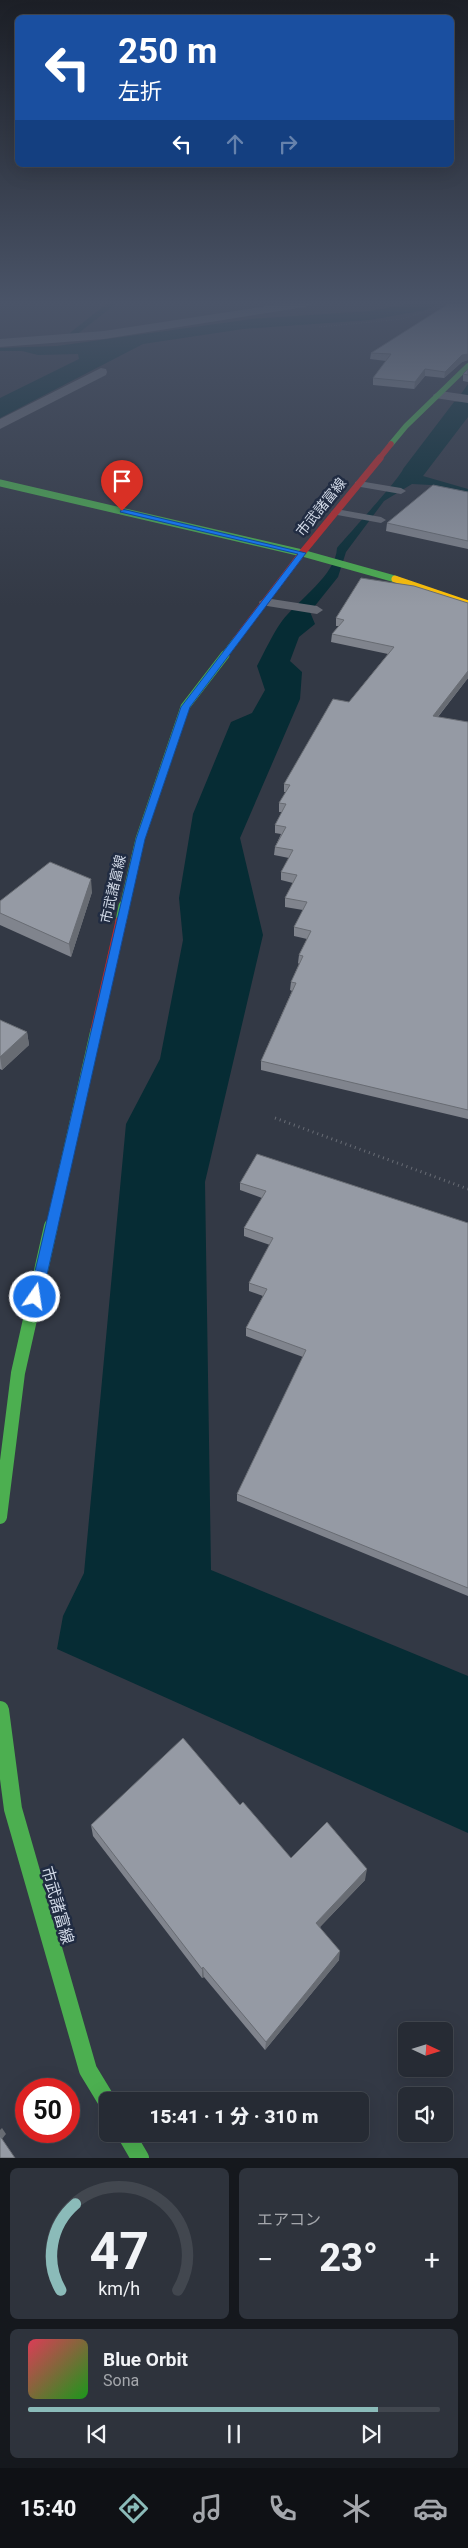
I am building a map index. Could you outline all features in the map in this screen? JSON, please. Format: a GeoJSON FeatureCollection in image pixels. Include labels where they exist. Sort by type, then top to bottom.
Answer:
{"type":"FeatureCollection","features":[{"type":"Feature","properties":{"kind":"main road","name":"市武諸富線"},"geometry":{"type":"LineString","coordinates":[[0,1517],[18,1373],[140,839],[186,707],[302,553],[406,426],[429,405]]}},
{"type":"Feature","properties":{"kind":"main road"},"geometry":{"type":"LineString","coordinates":[[0,483],[302,553],[350,566],[468,604]]}},
{"type":"Feature","properties":{"kind":"main road","name":"市武諸富線"},"geometry":{"type":"LineString","coordinates":[[0,1710],[13,1808],[88,2070],[102,2092]]}},
{"type":"Feature","properties":{"kind":"main road"},"geometry":{"type":"LineString","coordinates":[[131,2142],[140,2158]]}},
{"type":"Feature","properties":{"kind":"street"},"geometry":{"type":"LineString","coordinates":[[0,424],[37,405]]}},
{"type":"Feature","properties":{"kind":"lane"},"geometry":{"type":"LineString","coordinates":[[359,484],[401,491]]}},
{"type":"Feature","properties":{"kind":"lane"},"geometry":{"type":"LineString","coordinates":[[336,512],[381,520]]}},
{"type":"Feature","properties":{"kind":"lane"},"geometry":{"type":"LineString","coordinates":[[265,602],[317,610]]}},
{"type":"Feature","properties":{"kind":"path"},"geometry":{"type":"LineString","coordinates":[[275,1118],[468,1189]]}},
{"type":"Feature","properties":{"kind":"shaded area"},"geometry":{"type":"Polygon","coordinates":[[[0,405],[26,405],[0,418],[0,405]]]}},
{"type":"Feature","properties":{"kind":"shaded area"},"geometry":{"type":"Polygon","coordinates":[[[452,405],[468,405],[468,417],[423,476],[468,489],[468,497],[431,485],[412,484],[384,501],[346,552],[338,577],[310,612],[315,624],[299,637],[290,661],[302,672],[300,699],[240,838],[263,935],[205,1182],[211,1570],[468,1676],[468,1833],[57,1649],[63,1616],[84,1573],[126,1124],[160,1059],[183,940],[179,898],[193,814],[231,722],[252,713],[265,690],[257,666],[278,626],[323,577],[335,558],[337,548],[403,469],[452,405]]]}},
{"type":"Feature","properties":{"kind":"building"},"geometry":{"type":"Polygon","coordinates":[[[433,485],[468,492],[468,541],[387,523],[433,485]]]}},
{"type":"Feature","properties":{"kind":"building"},"geometry":{"type":"Polygon","coordinates":[[[361,578],[414,586],[468,603],[468,671],[433,716],[468,722],[468,1110],[261,1061],[296,983],[291,982],[303,956],[299,955],[311,931],[294,927],[307,902],[285,898],[297,875],[281,872],[293,850],[275,847],[286,827],[275,825],[286,804],[279,803],[290,785],[284,784],[333,699],[349,702],[394,647],[332,634],[344,620],[336,618],[361,578]]]}},
{"type":"Feature","properties":{"kind":"building"},"geometry":{"type":"Polygon","coordinates":[[[50,862],[91,879],[69,944],[0,913],[0,901],[50,862]]]}},
{"type":"Feature","properties":{"kind":"building"},"geometry":{"type":"Polygon","coordinates":[[[0,1020],[27,1032],[0,1057],[0,1020]]]}},
{"type":"Feature","properties":{"kind":"building"},"geometry":{"type":"Polygon","coordinates":[[[257,1154],[468,1223],[468,1588],[237,1494],[306,1350],[246,1328],[267,1289],[249,1283],[273,1238],[244,1228],[266,1191],[240,1183],[257,1154]]]}},
{"type":"Feature","properties":{"kind":"building"},"geometry":{"type":"Polygon","coordinates":[[[183,1738],[240,1805],[243,1802],[291,1858],[327,1822],[367,1869],[316,1923],[340,1951],[266,2042],[203,1967],[202,1969],[91,1825],[183,1738]]]}},
{"type":"Feature","properties":{"kind":"building"},"geometry":{"type":"Polygon","coordinates":[[[0,2136],[15,2158],[0,2158],[0,2136]]]}},
{"type":"Feature","properties":{"kind":"traffic: fast"},"geometry":{"type":"LineString","coordinates":[[391,444],[428,405]]}},
{"type":"Feature","properties":{"kind":"traffic: fast"},"geometry":{"type":"LineString","coordinates":[[0,483],[302,553],[395,579]]}},
{"type":"Feature","properties":{"kind":"traffic: fast"},"geometry":{"type":"LineString","coordinates":[[121,921],[140,839],[185,707],[236,640]]}},
{"type":"Feature","properties":{"kind":"traffic: fast"},"geometry":{"type":"LineString","coordinates":[[0,1517],[18,1373],[96,1030]]}},
{"type":"Feature","properties":{"kind":"traffic: fast"},"geometry":{"type":"LineString","coordinates":[[0,1710],[13,1809],[88,2070],[101,2092]]}},
{"type":"Feature","properties":{"kind":"traffic: fast"},"geometry":{"type":"LineString","coordinates":[[131,2142],[140,2158]]}},
{"type":"Feature","properties":{"kind":"traffic: slow"},"geometry":{"type":"LineString","coordinates":[[395,579],[468,604]]}},
{"type":"Feature","properties":{"kind":"traffic: jam"},"geometry":{"type":"LineString","coordinates":[[236,640],[302,553],[391,444]]}},
{"type":"Feature","properties":{"kind":"traffic: jam"},"geometry":{"type":"LineString","coordinates":[[96,1030],[121,921]]}},
{"type":"Feature","properties":{"kind":"route"},"geometry":{"type":"LineString","coordinates":[[35,1297],[140,839],[186,707],[302,553],[122,511]]}}]}
